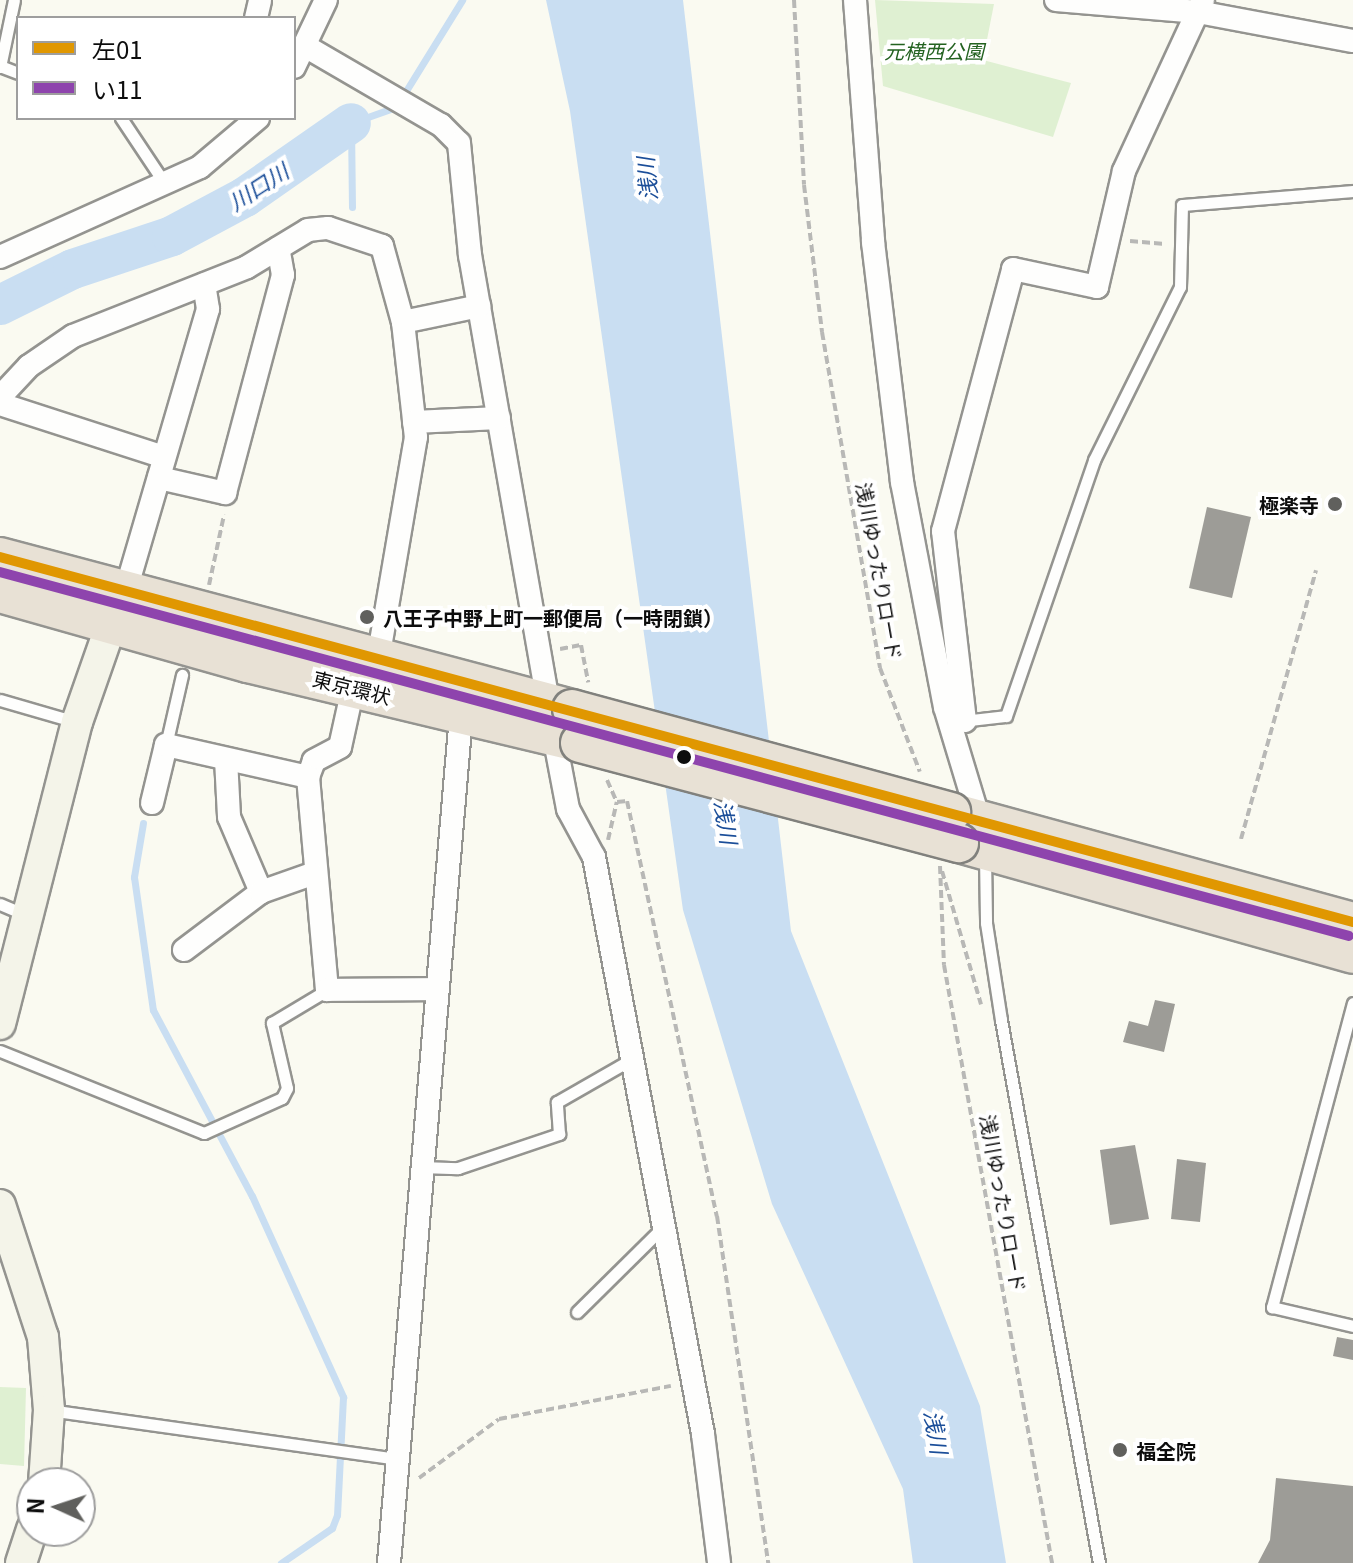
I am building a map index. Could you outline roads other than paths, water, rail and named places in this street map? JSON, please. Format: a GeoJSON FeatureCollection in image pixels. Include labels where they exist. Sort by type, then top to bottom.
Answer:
{"type":"FeatureCollection","features":[{"type":"Feature","properties":{"kind":"highway","name":"東京環状"},"geometry":{"type":"LineString","coordinates":[[0,557],[116,608]]}},
{"type":"Feature","properties":{"kind":"highway","name":"東京環状"},"geometry":{"type":"LineString","coordinates":[[0,593],[116,608],[564,723],[1353,954]]}},
{"type":"Feature","properties":{"kind":"highway","name":"東京環状"},"geometry":{"type":"LineString","coordinates":[[364,674],[464,715],[564,723]]}},
{"type":"Feature","properties":{"kind":"highway","name":"東京環状"},"geometry":{"type":"LineString","coordinates":[[959,841],[1353,922]]}},
{"type":"Feature","properties":{"kind":"street"},"geometry":{"type":"LineString","coordinates":[[296,64],[308,48],[326,0]]}},
{"type":"Feature","properties":{"kind":"street"},"geometry":{"type":"LineString","coordinates":[[855,0],[893,419],[958,722]]}},
{"type":"Feature","properties":{"kind":"street"},"geometry":{"type":"LineString","coordinates":[[1056,0],[1201,6],[1353,41]]}},
{"type":"Feature","properties":{"kind":"street"},"geometry":{"type":"LineString","coordinates":[[959,841],[958,722],[943,531],[1013,269],[1097,287],[1124,171],[1201,6]]}},
{"type":"Feature","properties":{"kind":"street"},"geometry":{"type":"LineString","coordinates":[[308,48],[441,125],[454,135],[462,154],[479,306],[499,418],[564,723],[568,809],[594,857],[693,1382],[719,1563]]}},
{"type":"Feature","properties":{"kind":"street"},"geometry":{"type":"LineString","coordinates":[[228,146],[234,120]]}},
{"type":"Feature","properties":{"kind":"street"},"geometry":{"type":"LineString","coordinates":[[0,257],[165,184],[228,146],[256,120]]}},
{"type":"Feature","properties":{"kind":"street"},"geometry":{"type":"LineString","coordinates":[[0,397],[73,336],[204,284],[318,227],[376,242],[387,254],[403,322],[414,422],[364,674],[340,747],[314,761],[308,777],[312,874],[327,990],[435,989]]}},
{"type":"Feature","properties":{"kind":"street"},"geometry":{"type":"LineString","coordinates":[[0,404],[225,493],[283,275],[278,248]]}},
{"type":"Feature","properties":{"kind":"street"},"geometry":{"type":"LineString","coordinates":[[0,1024],[30,917],[77,722],[161,468],[208,309],[204,284]]}},
{"type":"Feature","properties":{"kind":"street"},"geometry":{"type":"LineString","coordinates":[[403,322],[479,306]]}},
{"type":"Feature","properties":{"kind":"street"},"geometry":{"type":"LineString","coordinates":[[414,422],[499,418]]}},
{"type":"Feature","properties":{"kind":"street"},"geometry":{"type":"LineString","coordinates":[[389,1563],[418,1167],[464,715]]}},
{"type":"Feature","properties":{"kind":"street"},"geometry":{"type":"LineString","coordinates":[[152,803],[166,745],[308,777]]}},
{"type":"Feature","properties":{"kind":"street"},"geometry":{"type":"LineString","coordinates":[[226,759],[229,817],[261,892]]}},
{"type":"Feature","properties":{"kind":"street"},"geometry":{"type":"LineString","coordinates":[[184,950],[261,892],[312,874]]}},
{"type":"Feature","properties":{"kind":"street"},"geometry":{"type":"LineString","coordinates":[[0,1206],[40,1321],[49,1410],[45,1467]]}},
{"type":"Feature","properties":{"kind":"lane"},"geometry":{"type":"LineString","coordinates":[[0,66],[14,0]]}},
{"type":"Feature","properties":{"kind":"lane"},"geometry":{"type":"LineString","coordinates":[[122,120],[165,184]]}},
{"type":"Feature","properties":{"kind":"lane"},"geometry":{"type":"LineString","coordinates":[[958,722],[1006,716],[1094,460],[1180,287],[1182,205],[1353,191]]}},
{"type":"Feature","properties":{"kind":"lane"},"geometry":{"type":"LineString","coordinates":[[166,745],[182,675]]}},
{"type":"Feature","properties":{"kind":"lane"},"geometry":{"type":"LineString","coordinates":[[0,700],[77,722]]}},
{"type":"Feature","properties":{"kind":"lane"},"geometry":{"type":"LineString","coordinates":[[959,841],[986,923],[1099,1563]]}},
{"type":"Feature","properties":{"kind":"lane"},"geometry":{"type":"LineString","coordinates":[[0,904],[30,917]]}},
{"type":"Feature","properties":{"kind":"lane"},"geometry":{"type":"LineString","coordinates":[[0,1051],[204,1133],[282,1098],[287,1088],[272,1023],[327,990]]}},
{"type":"Feature","properties":{"kind":"lane"},"geometry":{"type":"LineString","coordinates":[[1353,1003],[1272,1307],[1353,1326]]}},
{"type":"Feature","properties":{"kind":"lane"},"geometry":{"type":"LineString","coordinates":[[418,1167],[458,1168],[559,1134],[557,1102],[633,1059]]}},
{"type":"Feature","properties":{"kind":"lane"},"geometry":{"type":"LineString","coordinates":[[577,1312],[664,1226]]}},
{"type":"Feature","properties":{"kind":"lane"},"geometry":{"type":"LineString","coordinates":[[49,1410],[397,1459]]}},
{"type":"Feature","properties":{"kind":"water","name":"浅川"},"geometry":{"type":"Polygon","coordinates":[[[546,0],[683,0],[791,931],[980,1406],[1006,1563],[913,1563],[903,1489],[772,1204],[683,910],[570,111],[546,0]]]}},
{"type":"Feature","properties":{"kind":"waterway","name":"川口川"},"geometry":{"type":"LineString","coordinates":[[352,207],[351,123],[396,107],[462,0]]}},
{"type":"Feature","properties":{"kind":"waterway","name":"川口川"},"geometry":{"type":"LineString","coordinates":[[0,305],[73,269],[172,236],[245,197],[351,123]]}},
{"type":"Feature","properties":{"kind":"waterway"},"geometry":{"type":"LineString","coordinates":[[143,823],[134,877],[153,1010],[252,1196],[343,1397],[337,1515],[332,1528],[281,1563]]}},
{"type":"Feature","properties":{"kind":"place","name":"極楽寺"},"geometry":{"type":"Point","coordinates":[1335,504]}},
{"type":"Feature","properties":{"kind":"place","name":"八王子中野上町一郵便局（一時閉鎖）"},"geometry":{"type":"Point","coordinates":[367,617]}},
{"type":"Feature","properties":{"kind":"place","name":"福全院"},"geometry":{"type":"Point","coordinates":[1120,1450]}},
{"type":"Feature","properties":{"kind":"park label","name":"元横西公園"},"geometry":{"type":"Point","coordinates":[934,50]}}]}
